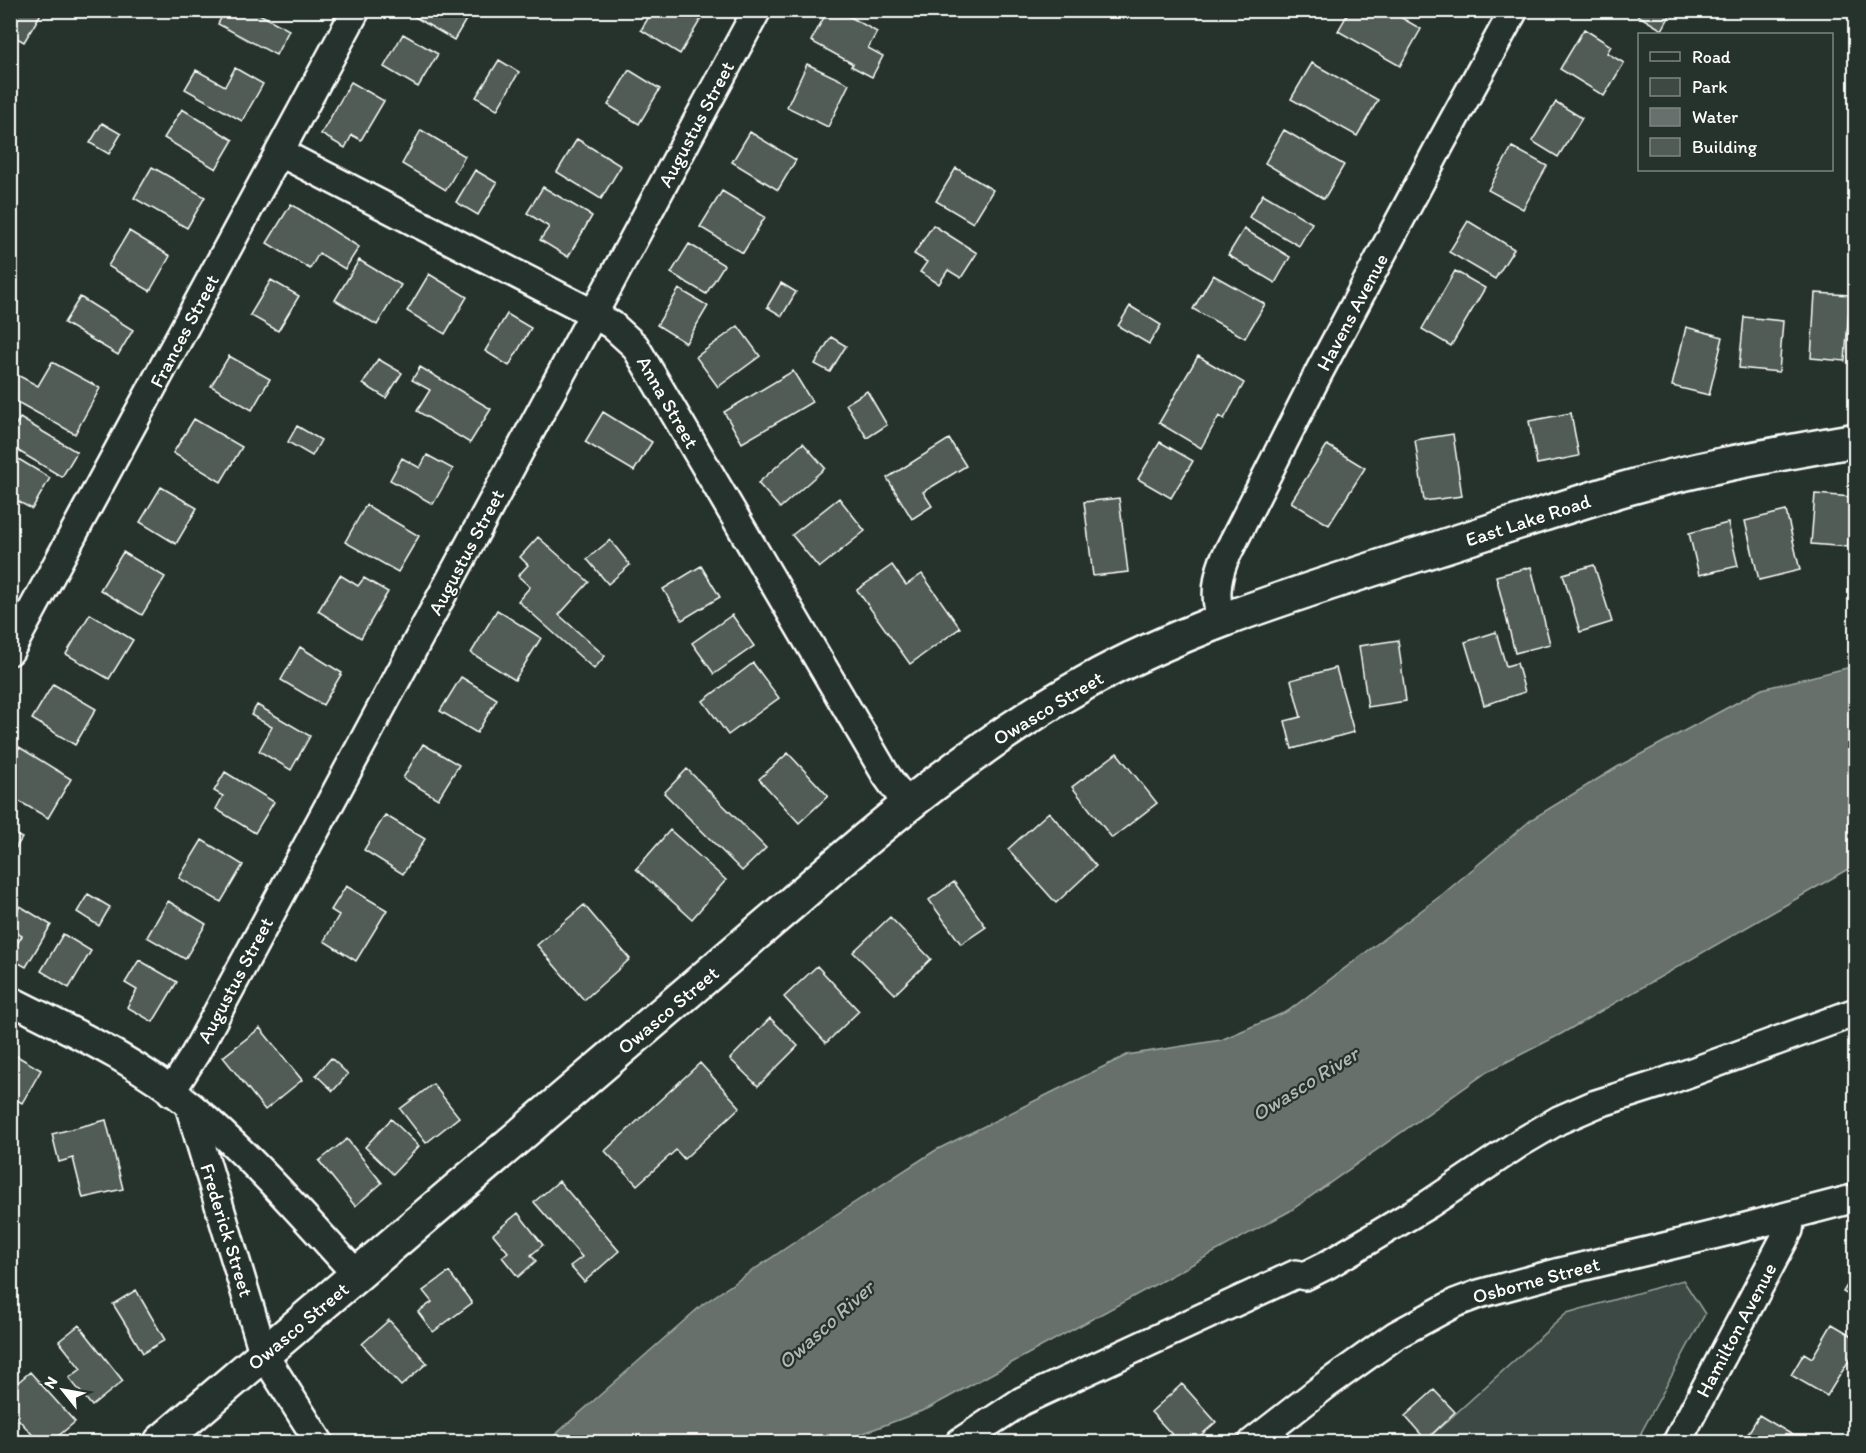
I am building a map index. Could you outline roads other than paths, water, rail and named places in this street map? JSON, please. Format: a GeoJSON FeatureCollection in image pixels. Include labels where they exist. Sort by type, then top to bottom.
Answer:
{"type":"FeatureCollection","features":[{"type":"Feature","properties":{"kind":"main road","name":"East Lake Road"},"geometry":{"type":"LineString","coordinates":[[1215,623],[1625,489],[1735,461],[1856,440]]}},
{"type":"Feature","properties":{"kind":"main road","name":"Owasco Street"},"geometry":{"type":"LineString","coordinates":[[161,1443],[849,853],[908,806],[987,745],[1037,711],[1086,682],[1138,656],[1215,623]]}},
{"type":"Feature","properties":{"kind":"street","name":"Frances Street"},"geometry":{"type":"LineString","coordinates":[[10,651],[281,153],[356,10]]}},
{"type":"Feature","properties":{"kind":"street","name":"Augustus Street"},"geometry":{"type":"LineString","coordinates":[[180,1099],[195,1054],[757,10]]}},
{"type":"Feature","properties":{"kind":"street","name":"Havens Avenue"},"geometry":{"type":"LineString","coordinates":[[1215,623],[1218,609],[1216,586],[1224,560],[1352,311],[1514,10]]}},
{"type":"Feature","properties":{"kind":"street","name":"Anna Street"},"geometry":{"type":"LineString","coordinates":[[281,153],[337,180],[450,242],[594,314],[612,325],[635,346],[886,775],[908,806]]}},
{"type":"Feature","properties":{"kind":"street","name":"Frederick Street"},"geometry":{"type":"LineString","coordinates":[[10,1000],[113,1052],[180,1099],[239,1149],[357,1275]]}},
{"type":"Feature","properties":{"kind":"street"},"geometry":{"type":"LineString","coordinates":[[960,1443],[1022,1401],[1296,1274],[1305,1276],[1327,1265],[1429,1204],[1520,1143],[1559,1120],[1596,1104],[1659,1084],[1856,1012]]}},
{"type":"Feature","properties":{"kind":"street","name":"Frederick Street"},"geometry":{"type":"LineString","coordinates":[[180,1099],[264,1355],[319,1443]]}},
{"type":"Feature","properties":{"kind":"street","name":"Osborne Street"},"geometry":{"type":"LineString","coordinates":[[1253,1443],[1326,1385],[1396,1335],[1455,1303],[1479,1294],[1560,1272],[1856,1198]]}},
{"type":"Feature","properties":{"kind":"street","name":"Hamilton Avenue"},"geometry":{"type":"LineString","coordinates":[[1677,1443],[1778,1250],[1788,1230],[1791,1215]]}},
{"type":"Feature","properties":{"kind":"water","name":"Owasco River"},"geometry":{"type":"Polygon","coordinates":[[[1855,666],[1855,865],[1561,1034],[1487,1072],[1290,1211],[927,1409],[840,1442],[547,1442],[703,1304],[936,1150],[1127,1055],[1221,1040],[1288,1011],[1443,894],[1532,819],[1619,766],[1762,689],[1855,666]]]}}]}
